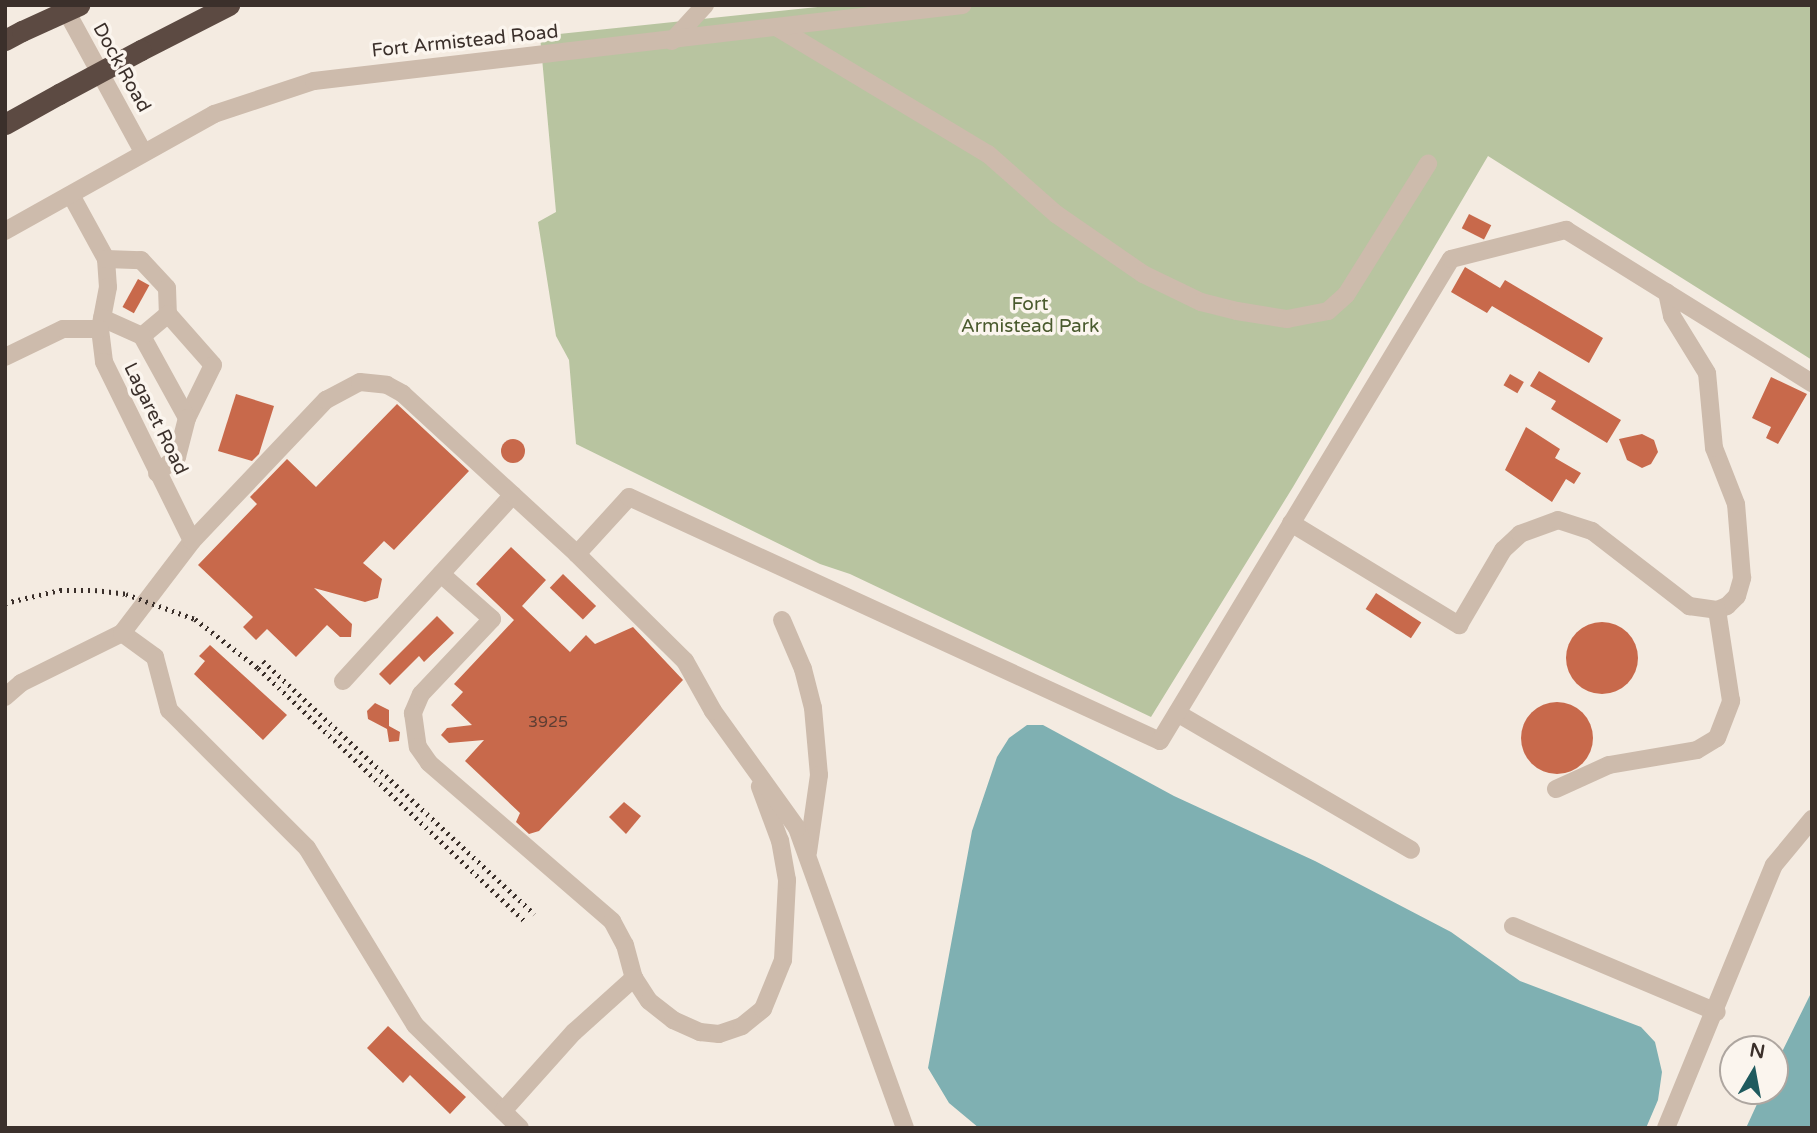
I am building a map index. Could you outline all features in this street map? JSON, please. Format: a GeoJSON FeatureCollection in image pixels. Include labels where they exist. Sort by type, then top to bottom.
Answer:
{"type":"FeatureCollection","features":[{"type":"Feature","properties":{"kind":"highway"},"geometry":{"type":"LineString","coordinates":[[14,35],[79,5]]}},
{"type":"Feature","properties":{"kind":"highway"},"geometry":{"type":"LineString","coordinates":[[5,124],[229,5]]}},
{"type":"Feature","properties":{"kind":"street","name":"Dock Road"},"geometry":{"type":"LineString","coordinates":[[63,5],[142,152]]}},
{"type":"Feature","properties":{"kind":"street"},"geometry":{"type":"LineString","coordinates":[[672,41],[705,5]]}},
{"type":"Feature","properties":{"kind":"street","name":"Fort Armistead Road"},"geometry":{"type":"LineString","coordinates":[[5,231],[214,114],[314,81],[962,5]]}},
{"type":"Feature","properties":{"kind":"street"},"geometry":{"type":"LineString","coordinates":[[778,28],[988,154],[1056,214],[1143,274],[1201,302],[1237,311],[1287,319],[1309,318],[1328,311],[1346,295],[1428,164]]}},
{"type":"Feature","properties":{"kind":"street"},"geometry":{"type":"LineString","coordinates":[[71,195],[106,260],[141,260],[167,288],[168,314],[213,365],[187,418],[177,457],[157,472]]}},
{"type":"Feature","properties":{"kind":"street"},"geometry":{"type":"LineString","coordinates":[[577,554],[629,497],[1160,741],[1451,259],[1566,230],[1812,383]]}},
{"type":"Feature","properties":{"kind":"street","name":"Lagaret Road"},"geometry":{"type":"LineString","coordinates":[[106,260],[101,323],[110,378],[191,541]]}},
{"type":"Feature","properties":{"kind":"street"},"geometry":{"type":"LineString","coordinates":[[1291,523],[1459,625],[1503,550],[1520,534],[1558,520],[1592,531],[1689,606],[1717,610],[1737,596],[1742,578],[1739,521],[1714,448],[1707,373],[1672,316],[1667,293]]}},
{"type":"Feature","properties":{"kind":"street"},"geometry":{"type":"LineString","coordinates":[[142,336],[168,314]]}},
{"type":"Feature","properties":{"kind":"street"},"geometry":{"type":"LineString","coordinates":[[5,357],[63,330],[101,323],[142,336],[187,418]]}},
{"type":"Feature","properties":{"kind":"street"},"geometry":{"type":"LineString","coordinates":[[5,697],[13,684],[122,633],[191,541],[326,400],[360,382],[387,385],[403,394],[577,554],[685,661],[797,828],[808,852],[905,1128]]}},
{"type":"Feature","properties":{"kind":"street"},"geometry":{"type":"LineString","coordinates":[[343,681],[513,495]]}},
{"type":"Feature","properties":{"kind":"street"},"geometry":{"type":"LineString","coordinates":[[441,574],[492,619],[421,694],[413,713],[418,747],[429,763],[612,921],[625,945],[634,978],[649,1001],[673,1020],[701,1032],[719,1034],[742,1026],[763,1009],[774,990],[783,960],[787,880],[780,841],[752,763]]}},
{"type":"Feature","properties":{"kind":"street"},"geometry":{"type":"LineString","coordinates":[[1556,789],[1609,765],[1697,750],[1717,738],[1731,701],[1717,610]]}},
{"type":"Feature","properties":{"kind":"street"},"geometry":{"type":"LineString","coordinates":[[782,620],[803,669],[813,708],[819,775],[808,852]]}},
{"type":"Feature","properties":{"kind":"street"},"geometry":{"type":"LineString","coordinates":[[122,633],[155,657],[169,710],[307,848],[415,1025],[520,1128]]}},
{"type":"Feature","properties":{"kind":"street"},"geometry":{"type":"LineString","coordinates":[[1177,713],[1411,850]]}},
{"type":"Feature","properties":{"kind":"street"},"geometry":{"type":"LineString","coordinates":[[1666,1128],[1717,1012],[1774,865],[1812,819]]}},
{"type":"Feature","properties":{"kind":"street"},"geometry":{"type":"LineString","coordinates":[[1513,926],[1717,1012]]}},
{"type":"Feature","properties":{"kind":"street"},"geometry":{"type":"LineString","coordinates":[[503,1111],[573,1032],[634,978]]}},
{"type":"Feature","properties":{"kind":"green space","name":"Fort Armistead Park"},"geometry":{"type":"Polygon","coordinates":[[[837,5],[1812,5],[1812,360],[1488,156],[1293,487],[1151,717],[850,574],[820,564],[576,444],[569,360],[556,336],[538,222],[556,212],[540,36],[837,5]]]}},
{"type":"Feature","properties":{"kind":"water"},"geometry":{"type":"Polygon","coordinates":[[[1027,725],[1043,725],[1174,796],[1315,861],[1451,932],[1520,981],[1641,1027],[1655,1042],[1662,1072],[1658,1100],[1646,1128],[979,1128],[949,1103],[928,1068],[972,831],[997,757],[1009,738],[1027,725]]]}},
{"type":"Feature","properties":{"kind":"water"},"geometry":{"type":"Polygon","coordinates":[[[1812,991],[1812,1128],[1746,1128],[1757,1105],[1789,1105],[1789,1038],[1812,991]]]}},
{"type":"Feature","properties":{"kind":"building"},"geometry":{"type":"Polygon","coordinates":[[[1469,214],[1491,225],[1484,240],[1462,228],[1469,214]]]}},
{"type":"Feature","properties":{"kind":"building"},"geometry":{"type":"Polygon","coordinates":[[[1465,267],[1500,288],[1505,280],[1603,338],[1589,363],[1492,306],[1487,313],[1451,292],[1465,267]]]}},
{"type":"Feature","properties":{"kind":"building"},"geometry":{"type":"Polygon","coordinates":[[[138,279],[149,285],[134,313],[122,307],[138,279]]]}},
{"type":"Feature","properties":{"kind":"building"},"geometry":{"type":"Polygon","coordinates":[[[1539,371],[1621,420],[1607,443],[1551,409],[1556,401],[1530,386],[1539,371]]]}},
{"type":"Feature","properties":{"kind":"building"},"geometry":{"type":"Polygon","coordinates":[[[1510,374],[1524,382],[1517,393],[1504,385],[1510,374]]]}},
{"type":"Feature","properties":{"kind":"building"},"geometry":{"type":"Polygon","coordinates":[[[1771,377],[1807,394],[1778,444],[1766,438],[1771,427],[1752,418],[1771,377]]]}},
{"type":"Feature","properties":{"kind":"building"},"geometry":{"type":"Polygon","coordinates":[[[236,394],[274,406],[259,454],[252,461],[218,451],[236,394]]]}},
{"type":"Feature","properties":{"kind":"building"},"geometry":{"type":"Polygon","coordinates":[[[397,404],[469,471],[394,550],[384,541],[363,563],[382,579],[378,598],[365,602],[314,588],[352,624],[351,637],[340,637],[327,625],[296,657],[267,629],[256,640],[243,627],[253,617],[198,565],[257,504],[250,497],[287,459],[316,487],[397,404]]]}},
{"type":"Feature","properties":{"kind":"building"},"geometry":{"type":"Polygon","coordinates":[[[1526,427],[1560,449],[1555,458],[1581,473],[1574,484],[1566,479],[1552,502],[1505,470],[1526,427]]]}},
{"type":"Feature","properties":{"kind":"building"},"geometry":{"type":"Polygon","coordinates":[[[1642,434],[1654,440],[1658,452],[1651,464],[1642,468],[1627,460],[1619,439],[1642,434]]]}},
{"type":"Feature","properties":{"kind":"building"},"geometry":{"type":"Polygon","coordinates":[[[513,439],[522,442],[525,451],[522,460],[513,463],[504,460],[501,451],[504,442],[513,439]]]}},
{"type":"Feature","properties":{"kind":"building"},"geometry":{"type":"Polygon","coordinates":[[[511,547],[546,580],[522,606],[570,652],[586,635],[595,644],[633,627],[683,680],[539,831],[529,834],[516,822],[520,813],[465,761],[484,740],[449,743],[441,735],[447,728],[472,725],[451,705],[463,692],[454,684],[514,620],[476,584],[511,547]]]}},
{"type":"Feature","properties":{"kind":"building"},"geometry":{"type":"Polygon","coordinates":[[[563,574],[596,606],[583,620],[550,588],[563,574]]]}},
{"type":"Feature","properties":{"kind":"building"},"geometry":{"type":"Polygon","coordinates":[[[1376,593],[1421,622],[1411,638],[1366,609],[1376,593]]]}},
{"type":"Feature","properties":{"kind":"building"},"geometry":{"type":"Polygon","coordinates":[[[437,616],[454,633],[424,662],[419,656],[390,685],[379,674],[437,616]]]}},
{"type":"Feature","properties":{"kind":"building"},"geometry":{"type":"Polygon","coordinates":[[[1602,622],[1622,628],[1632,638],[1638,658],[1632,678],[1622,688],[1602,694],[1582,688],[1572,678],[1566,658],[1572,638],[1582,628],[1602,622]]]}},
{"type":"Feature","properties":{"kind":"building"},"geometry":{"type":"Polygon","coordinates":[[[210,645],[287,715],[263,740],[194,674],[205,661],[199,656],[210,645]]]}},
{"type":"Feature","properties":{"kind":"building"},"geometry":{"type":"Polygon","coordinates":[[[1557,702],[1577,708],[1587,718],[1593,738],[1587,758],[1577,768],[1557,774],[1537,768],[1527,758],[1521,738],[1527,718],[1537,708],[1557,702]]]}},
{"type":"Feature","properties":{"kind":"building"},"geometry":{"type":"Polygon","coordinates":[[[375,703],[389,710],[389,726],[400,732],[399,741],[389,742],[387,729],[368,719],[367,711],[375,703]]]}},
{"type":"Feature","properties":{"kind":"building"},"geometry":{"type":"Polygon","coordinates":[[[624,802],[641,816],[626,834],[609,817],[624,802]]]}},
{"type":"Feature","properties":{"kind":"building"},"geometry":{"type":"Polygon","coordinates":[[[388,1026],[466,1097],[450,1114],[410,1075],[403,1083],[367,1048],[388,1026]]]}},
{"type":"Feature","properties":{"kind":"railway"},"geometry":{"type":"LineString","coordinates":[[5,603],[60,590],[95,590],[126,594],[195,619],[258,668],[526,922]]}},
{"type":"Feature","properties":{"kind":"railway"},"geometry":{"type":"LineString","coordinates":[[263,661],[534,914]]}}]}
